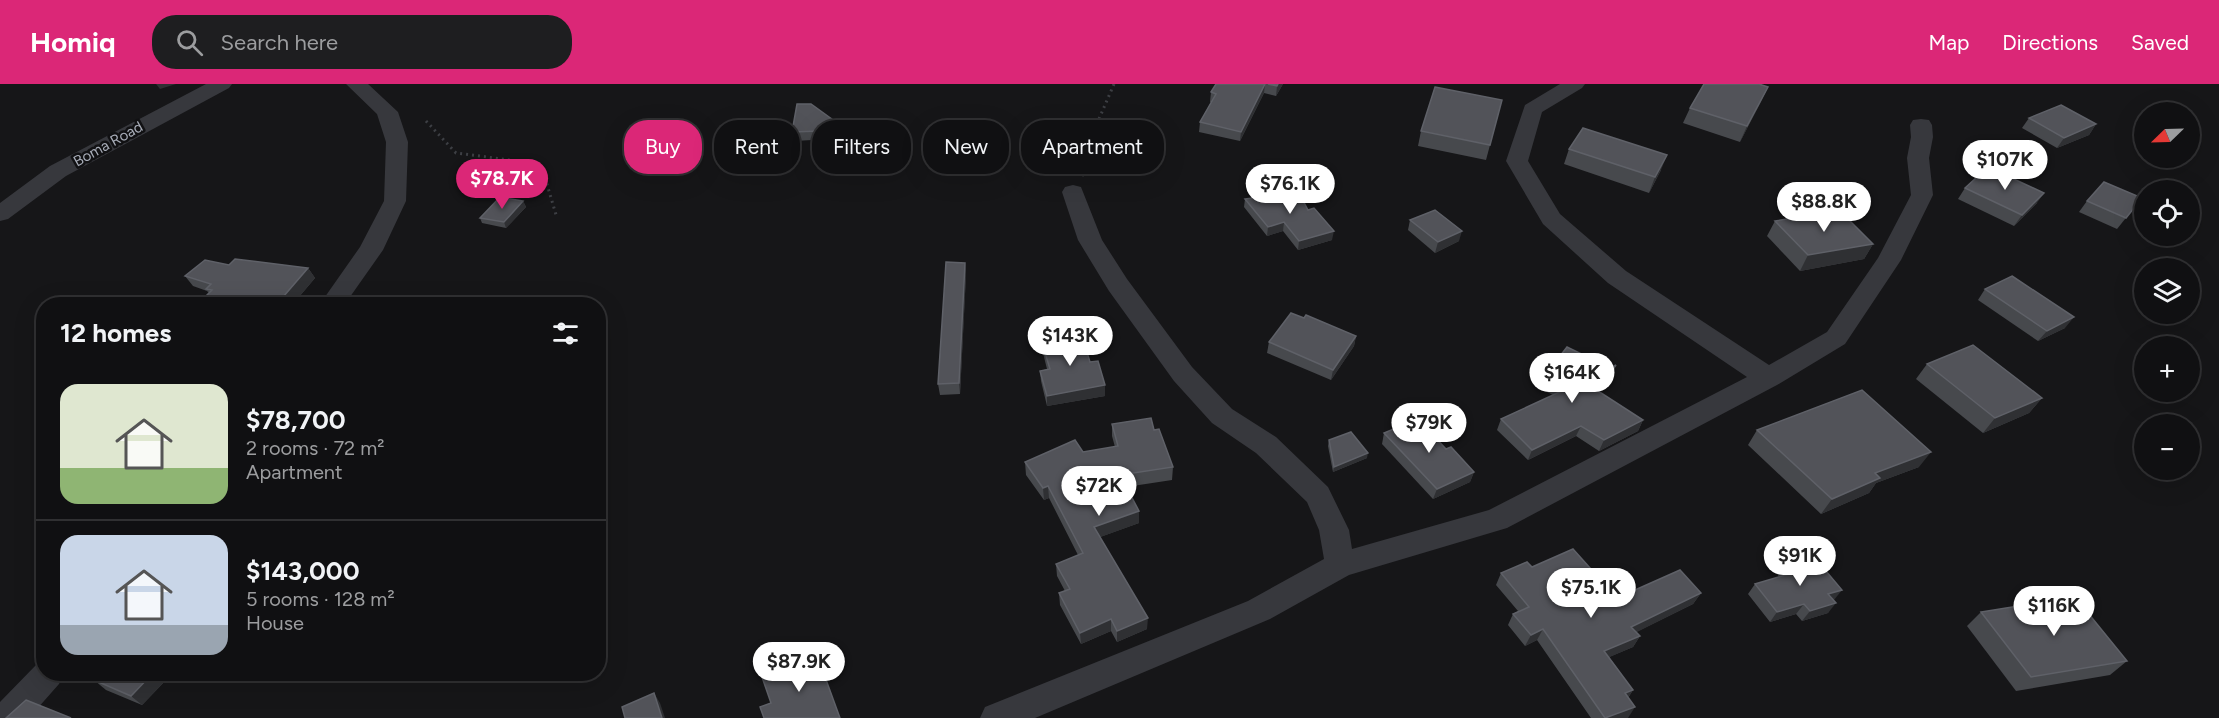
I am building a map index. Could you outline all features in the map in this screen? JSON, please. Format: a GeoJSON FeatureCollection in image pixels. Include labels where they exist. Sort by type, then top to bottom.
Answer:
{"type":"FeatureCollection","features":[{"type":"Feature","properties":{"kind":"street","name":"Boma Road"},"geometry":{"type":"LineString","coordinates":[[0,214],[58,171],[222,84]]}},
{"type":"Feature","properties":{"kind":"street"},"geometry":{"type":"LineString","coordinates":[[337,297],[371,250],[395,201],[397,142],[387,112],[356,84]]}},
{"type":"Feature","properties":{"kind":"street"},"geometry":{"type":"LineString","coordinates":[[1575,84],[1532,109],[1517,161],[1551,219],[1617,277],[1768,378]]}},
{"type":"Feature","properties":{"kind":"street"},"geometry":{"type":"LineString","coordinates":[[1011,715],[1259,610],[1340,565],[1497,520],[1768,378],[1836,338],[1889,260],[1922,195],[1918,158],[1922,138],[1921,125]]}},
{"type":"Feature","properties":{"kind":"street"},"geometry":{"type":"LineString","coordinates":[[1073,192],[1090,240],[1118,285],[1183,374],[1222,416],[1266,445],[1318,495],[1334,530],[1340,565]]}},
{"type":"Feature","properties":{"kind":"street"},"geometry":{"type":"LineString","coordinates":[[7,718],[41,681]]}},
{"type":"Feature","properties":{"kind":"path"},"geometry":{"type":"LineString","coordinates":[[1073,192],[1104,140],[1096,126],[1114,84]]}},
{"type":"Feature","properties":{"kind":"path"},"geometry":{"type":"LineString","coordinates":[[426,121],[456,153],[541,164],[557,218]]}},
{"type":"Feature","properties":{"kind":"building"},"geometry":{"type":"Polygon","coordinates":[[[1216,84],[1265,84],[1241,132],[1200,122],[1216,94],[1211,92],[1216,84]]]}},
{"type":"Feature","properties":{"kind":"building"},"geometry":{"type":"Polygon","coordinates":[[[1704,84],[1759,84],[1768,87],[1747,126],[1690,108],[1704,84]]]}},
{"type":"Feature","properties":{"kind":"building"},"geometry":{"type":"Polygon","coordinates":[[[1435,87],[1502,100],[1490,145],[1421,131],[1435,87]]]}},
{"type":"Feature","properties":{"kind":"building"},"geometry":{"type":"Polygon","coordinates":[[[797,104],[811,104],[833,120],[812,120],[812,131],[800,132],[800,120],[794,120],[797,104]]]}},
{"type":"Feature","properties":{"kind":"building"},"geometry":{"type":"Polygon","coordinates":[[[2061,105],[2096,124],[2064,138],[2029,118],[2061,105]]]}},
{"type":"Feature","properties":{"kind":"building"},"geometry":{"type":"Polygon","coordinates":[[[1583,128],[1667,155],[1655,177],[1569,149],[1583,128]]]}},
{"type":"Feature","properties":{"kind":"building"},"geometry":{"type":"Polygon","coordinates":[[[1988,167],[2044,193],[2022,215],[1965,188],[1988,167]]]}},
{"type":"Feature","properties":{"kind":"building"},"geometry":{"type":"Polygon","coordinates":[[[2104,182],[2134,195],[2134,208],[2126,218],[2087,201],[2104,182]]]}},
{"type":"Feature","properties":{"kind":"building"},"geometry":{"type":"Polygon","coordinates":[[[1298,191],[1308,210],[1314,208],[1334,231],[1299,241],[1284,222],[1268,227],[1245,199],[1298,191]]]}},
{"type":"Feature","properties":{"kind":"building"},"geometry":{"type":"Polygon","coordinates":[[[500,197],[523,201],[504,222],[480,218],[500,197]]]}},
{"type":"Feature","properties":{"kind":"building"},"geometry":{"type":"Polygon","coordinates":[[[1435,210],[1462,231],[1438,242],[1410,220],[1435,210]]]}},
{"type":"Feature","properties":{"kind":"building"},"geometry":{"type":"Polygon","coordinates":[[[1839,210],[1873,244],[1808,255],[1775,221],[1839,210]]]}},
{"type":"Feature","properties":{"kind":"building"},"geometry":{"type":"Polygon","coordinates":[[[235,259],[308,268],[283,297],[205,297],[212,290],[206,289],[211,284],[185,276],[205,260],[229,265],[235,259]]]}},
{"type":"Feature","properties":{"kind":"building"},"geometry":{"type":"Polygon","coordinates":[[[946,262],[965,263],[959,383],[938,384],[946,262]]]}},
{"type":"Feature","properties":{"kind":"building"},"geometry":{"type":"Polygon","coordinates":[[[2012,276],[2074,317],[2047,331],[1985,289],[2012,276]]]}},
{"type":"Feature","properties":{"kind":"building"},"geometry":{"type":"Polygon","coordinates":[[[1291,313],[1304,318],[1306,315],[1356,336],[1333,370],[1269,342],[1291,313]]]}},
{"type":"Feature","properties":{"kind":"building"},"geometry":{"type":"Polygon","coordinates":[[[1082,336],[1090,362],[1098,361],[1105,385],[1047,396],[1040,371],[1050,369],[1042,343],[1082,336]]]}},
{"type":"Feature","properties":{"kind":"building"},"geometry":{"type":"Polygon","coordinates":[[[1973,345],[2042,398],[1995,418],[1927,364],[1973,345]]]}},
{"type":"Feature","properties":{"kind":"building"},"geometry":{"type":"Polygon","coordinates":[[[1567,347],[1610,368],[1616,365],[1598,391],[1643,420],[1604,440],[1581,426],[1532,450],[1501,419],[1566,389],[1543,378],[1567,347]]]}},
{"type":"Feature","properties":{"kind":"building"},"geometry":{"type":"Polygon","coordinates":[[[1862,390],[1931,452],[1875,473],[1880,478],[1832,499],[1757,430],[1862,390]]]}},
{"type":"Feature","properties":{"kind":"building"},"geometry":{"type":"Polygon","coordinates":[[[1151,418],[1154,430],[1159,429],[1173,467],[1120,475],[1139,511],[1094,527],[1148,618],[1117,631],[1111,619],[1080,633],[1059,593],[1070,589],[1056,564],[1083,553],[1048,486],[1043,488],[1025,462],[1075,440],[1083,452],[1118,446],[1112,424],[1151,418]]]}},
{"type":"Feature","properties":{"kind":"building"},"geometry":{"type":"Polygon","coordinates":[[[1418,419],[1446,449],[1451,447],[1474,472],[1437,489],[1384,433],[1418,419]]]}},
{"type":"Feature","properties":{"kind":"building"},"geometry":{"type":"Polygon","coordinates":[[[1351,432],[1368,453],[1334,467],[1329,440],[1351,432]]]}},
{"type":"Feature","properties":{"kind":"building"},"geometry":{"type":"Polygon","coordinates":[[[1573,549],[1617,598],[1680,570],[1701,593],[1631,627],[1640,636],[1604,651],[1633,690],[1625,693],[1635,707],[1605,718],[1543,629],[1531,635],[1513,614],[1529,607],[1501,573],[1527,562],[1532,567],[1573,549]]]}},
{"type":"Feature","properties":{"kind":"building"},"geometry":{"type":"Polygon","coordinates":[[[1806,558],[1814,567],[1821,565],[1842,590],[1828,594],[1836,603],[1810,611],[1804,604],[1777,612],[1755,584],[1792,573],[1785,564],[1806,558]]]}},
{"type":"Feature","properties":{"kind":"building"},"geometry":{"type":"Polygon","coordinates":[[[2075,597],[2127,661],[2031,677],[1981,612],[2075,597]]]}},
{"type":"Feature","properties":{"kind":"building"},"geometry":{"type":"Polygon","coordinates":[[[817,655],[840,718],[764,718],[760,707],[771,703],[762,677],[817,655]]]}},
{"type":"Feature","properties":{"kind":"building"},"geometry":{"type":"Polygon","coordinates":[[[96,681],[145,681],[131,696],[96,681]]]}},
{"type":"Feature","properties":{"kind":"building"},"geometry":{"type":"Polygon","coordinates":[[[654,693],[662,718],[625,718],[622,707],[654,693]]]}},
{"type":"Feature","properties":{"kind":"building"},"geometry":{"type":"Polygon","coordinates":[[[26,700],[71,718],[6,718],[26,700]]]}}]}
